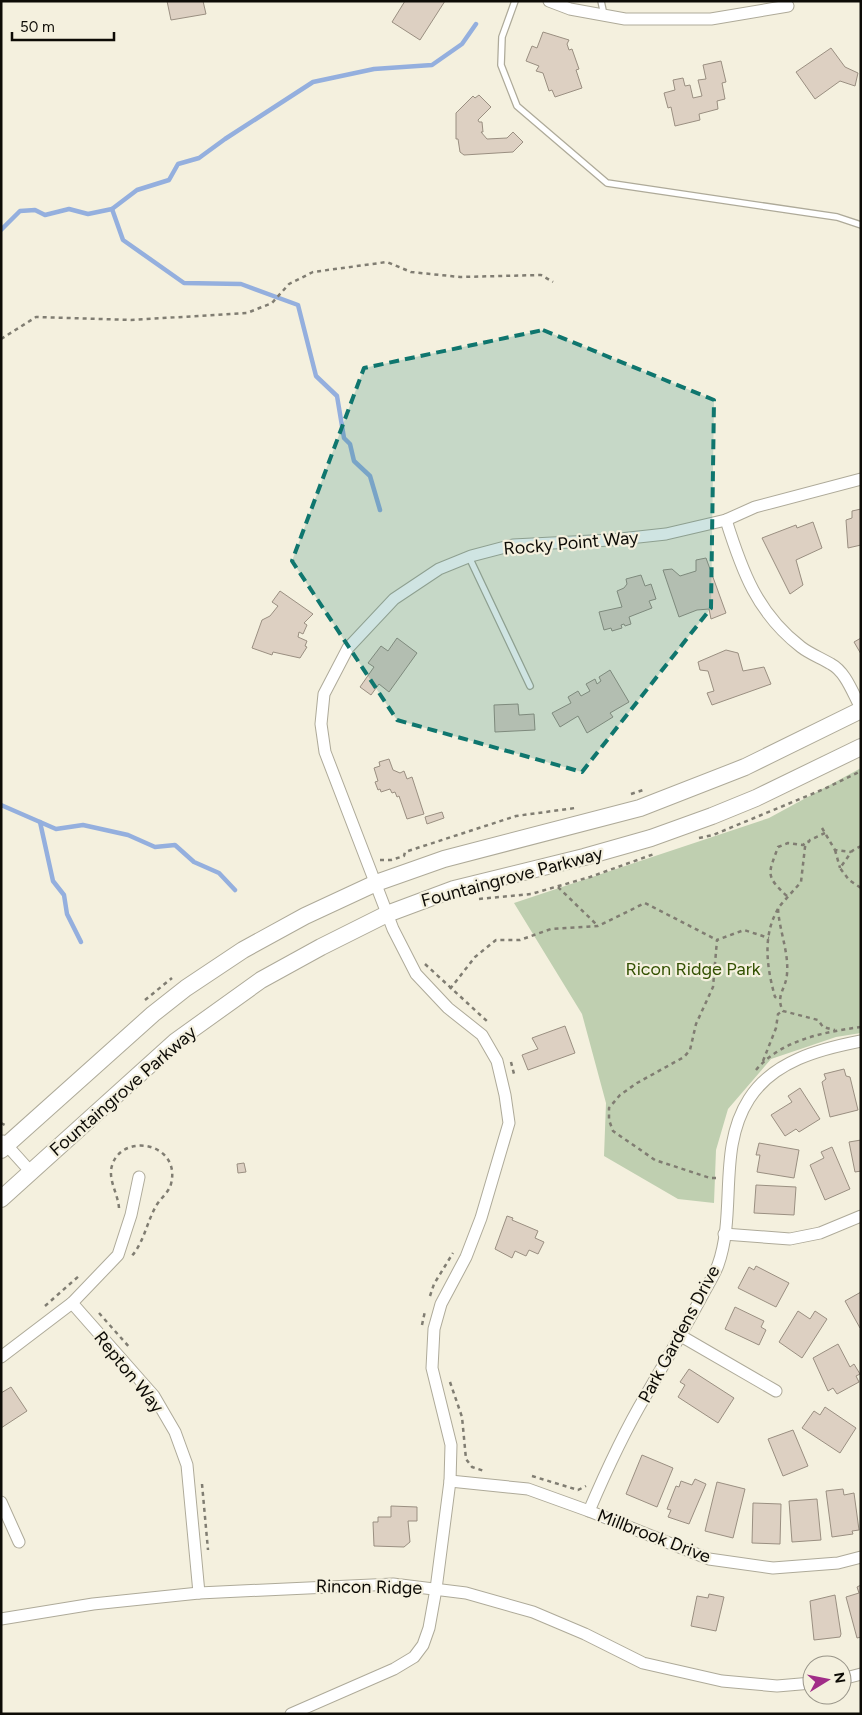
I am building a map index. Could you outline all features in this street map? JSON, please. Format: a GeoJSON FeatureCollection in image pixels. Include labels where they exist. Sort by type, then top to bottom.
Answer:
{"type":"FeatureCollection","features":[{"type":"Feature","properties":{"kind":"main road","name":"Fountaingrove Parkway"},"geometry":{"type":"LineString","coordinates":[[3,1145],[153,1014],[186,988],[243,950],[305,916],[376,883],[444,859],[640,808],[745,767],[861,709]]}},
{"type":"Feature","properties":{"kind":"main road","name":"Fountaingrove Parkway"},"geometry":{"type":"LineString","coordinates":[[1,1199],[176,1041],[261,980],[321,947],[387,914],[454,890],[584,858],[651,838],[756,798],[861,747]]}},
{"type":"Feature","properties":{"kind":"street"},"geometry":{"type":"LineString","coordinates":[[549,1],[570,9],[625,19],[711,19],[788,6]]}},
{"type":"Feature","properties":{"kind":"street","name":"Rocky Point Way"},"geometry":{"type":"LineString","coordinates":[[291,1714],[394,1669],[414,1657],[423,1645],[429,1628],[436,1589],[450,1481],[451,1445],[432,1368],[434,1329],[441,1304],[466,1257],[481,1218],[509,1123],[497,1061],[482,1035],[448,1008],[416,974],[387,914],[325,752],[321,724],[324,694],[348,648],[394,599],[439,569],[469,557],[512,545],[611,540],[666,534],[726,520],[755,507],[861,480]]}},
{"type":"Feature","properties":{"kind":"street"},"geometry":{"type":"LineString","coordinates":[[726,520],[737,557],[751,589],[770,617],[802,648],[833,665],[851,688],[861,709]]}},
{"type":"Feature","properties":{"kind":"street","name":"Park Gardens Drive"},"geometry":{"type":"LineString","coordinates":[[589,1510],[645,1396],[681,1336],[718,1265],[724,1234],[735,1131],[749,1098],[766,1081],[804,1056],[824,1048],[861,1041]]}},
{"type":"Feature","properties":{"kind":"street"},"geometry":{"type":"LineString","coordinates":[[3,1145],[30,1171]]}},
{"type":"Feature","properties":{"kind":"street"},"geometry":{"type":"LineString","coordinates":[[1,1357],[72,1303],[118,1255],[131,1216],[138,1177]]}},
{"type":"Feature","properties":{"kind":"street"},"geometry":{"type":"LineString","coordinates":[[724,1234],[790,1239],[820,1233],[861,1216]]}},
{"type":"Feature","properties":{"kind":"street","name":"Repton Way"},"geometry":{"type":"LineString","coordinates":[[72,1303],[154,1396],[175,1432],[187,1465],[199,1593]]}},
{"type":"Feature","properties":{"kind":"street"},"geometry":{"type":"LineString","coordinates":[[681,1336],[776,1390]]}},
{"type":"Feature","properties":{"kind":"street","name":"Millbrook Drive"},"geometry":{"type":"LineString","coordinates":[[450,1481],[528,1489],[589,1510],[709,1559],[774,1568],[838,1563],[861,1556]]}},
{"type":"Feature","properties":{"kind":"street"},"geometry":{"type":"LineString","coordinates":[[1,1502],[19,1542]]}},
{"type":"Feature","properties":{"kind":"street","name":"Rincon Ridge"},"geometry":{"type":"LineString","coordinates":[[1,1619],[93,1604],[199,1593],[345,1584],[392,1584],[466,1594],[533,1612],[585,1634],[643,1663],[722,1681],[778,1686],[802,1684]]}},
{"type":"Feature","properties":{"kind":"lane"},"geometry":{"type":"LineString","coordinates":[[515,1],[502,36],[501,66],[517,106],[607,183],[836,217],[861,225]]}},
{"type":"Feature","properties":{"kind":"lane"},"geometry":{"type":"LineString","coordinates":[[600,1],[604,15]]}},
{"type":"Feature","properties":{"kind":"lane"},"geometry":{"type":"LineString","coordinates":[[469,557],[530,686]]}},
{"type":"Feature","properties":{"kind":"path"},"geometry":{"type":"LineString","coordinates":[[1,340],[36,317],[131,320],[247,313],[272,303],[289,284],[313,272],[387,262],[411,272],[460,277],[541,274],[553,282]]}},
{"type":"Feature","properties":{"kind":"path"},"geometry":{"type":"LineString","coordinates":[[627,795],[645,789]]}},
{"type":"Feature","properties":{"kind":"path"},"geometry":{"type":"LineString","coordinates":[[380,860],[391,860],[404,856],[405,852],[516,816],[581,807]]}},
{"type":"Feature","properties":{"kind":"path"},"geometry":{"type":"LineString","coordinates":[[822,828],[835,850],[840,868],[849,880],[861,888]]}},
{"type":"Feature","properties":{"kind":"path"},"geometry":{"type":"LineString","coordinates":[[787,896],[774,884],[769,867],[778,847],[788,843],[803,845],[825,833]]}},
{"type":"Feature","properties":{"kind":"path"},"geometry":{"type":"LineString","coordinates":[[784,1011],[779,998],[775,997],[767,970],[770,923],[787,896],[801,882],[805,847],[810,840]]}},
{"type":"Feature","properties":{"kind":"path"},"geometry":{"type":"LineString","coordinates":[[840,868],[852,852],[861,846]]}},
{"type":"Feature","properties":{"kind":"path"},"geometry":{"type":"LineString","coordinates":[[835,850],[852,852]]}},
{"type":"Feature","properties":{"kind":"path"},"geometry":{"type":"LineString","coordinates":[[558,887],[598,926]]}},
{"type":"Feature","properties":{"kind":"path"},"geometry":{"type":"LineString","coordinates":[[450,989],[475,957],[496,940],[520,940],[551,929],[598,926],[646,904],[718,940],[744,930],[769,938]]}},
{"type":"Feature","properties":{"kind":"path"},"geometry":{"type":"LineString","coordinates":[[778,908],[779,925],[787,956],[787,974],[779,998]]}},
{"type":"Feature","properties":{"kind":"path"},"geometry":{"type":"LineString","coordinates":[[718,940],[713,987],[696,1024],[690,1050],[684,1057],[637,1082],[620,1095],[609,1108],[609,1120],[613,1131],[655,1160],[710,1178],[729,1177]]}},
{"type":"Feature","properties":{"kind":"path"},"geometry":{"type":"LineString","coordinates":[[422,961],[490,1025]]}},
{"type":"Feature","properties":{"kind":"path"},"geometry":{"type":"LineString","coordinates":[[753,1074],[762,1063],[776,1028],[778,1014],[784,1011],[818,1020],[823,1027],[838,1030]]}},
{"type":"Feature","properties":{"kind":"path"},"geometry":{"type":"LineString","coordinates":[[762,1063],[807,1038],[838,1030],[861,1027]]}},
{"type":"Feature","properties":{"kind":"path"},"geometry":{"type":"LineString","coordinates":[[510,1060],[514,1076]]}},
{"type":"Feature","properties":{"kind":"path"},"geometry":{"type":"LineString","coordinates":[[119,1214],[111,1180],[114,1160],[121,1152],[134,1146],[147,1145],[159,1150],[168,1158],[173,1172],[171,1186],[156,1206],[146,1233],[126,1262]]}},
{"type":"Feature","properties":{"kind":"path"},"geometry":{"type":"LineString","coordinates":[[716,1187],[717,1178]]}},
{"type":"Feature","properties":{"kind":"path"},"geometry":{"type":"LineString","coordinates":[[421,1329],[422,1320],[434,1284],[457,1245]]}},
{"type":"Feature","properties":{"kind":"path"},"geometry":{"type":"LineString","coordinates":[[44,1307],[83,1273]]}},
{"type":"Feature","properties":{"kind":"path"},"geometry":{"type":"LineString","coordinates":[[93,1308],[110,1323],[134,1353]]}},
{"type":"Feature","properties":{"kind":"path"},"geometry":{"type":"LineString","coordinates":[[450,1381],[462,1418],[466,1459],[472,1467],[492,1472]]}},
{"type":"Feature","properties":{"kind":"path"},"geometry":{"type":"LineString","coordinates":[[529,1476],[578,1490],[584,1489],[588,1484]]}},
{"type":"Feature","properties":{"kind":"path"},"geometry":{"type":"LineString","coordinates":[[202,1481],[206,1509],[208,1553]]}},
{"type":"Feature","properties":{"kind":"highlighted area"},"geometry":{"type":"Polygon","coordinates":[[[543,330],[714,400],[711,608],[582,772],[397,720],[292,561],[364,368],[543,330]]]}},
{"type":"Feature","properties":{"kind":"green space","name":"Ricon Ridge Park"},"geometry":{"type":"Polygon","coordinates":[[[861,768],[861,1033],[836,1037],[771,1059],[728,1109],[716,1150],[714,1203],[678,1199],[604,1156],[606,1103],[582,1014],[514,903],[769,818],[861,768]]]}},
{"type":"Feature","properties":{"kind":"building"},"geometry":{"type":"Polygon","coordinates":[[[167,1],[203,1],[206,14],[171,20],[167,1]]]}},
{"type":"Feature","properties":{"kind":"building"},"geometry":{"type":"Polygon","coordinates":[[[405,1],[445,1],[420,40],[392,22],[405,1]]]}},
{"type":"Feature","properties":{"kind":"building"},"geometry":{"type":"Polygon","coordinates":[[[543,32],[569,40],[567,44],[569,50],[572,49],[579,69],[576,70],[582,88],[555,97],[552,90],[549,91],[543,73],[536,71],[539,66],[526,61],[532,46],[537,48],[543,32]]]}},
{"type":"Feature","properties":{"kind":"building"},"geometry":{"type":"Polygon","coordinates":[[[831,48],[845,67],[858,73],[855,86],[840,81],[815,99],[796,72],[831,48]]]}},
{"type":"Feature","properties":{"kind":"building"},"geometry":{"type":"Polygon","coordinates":[[[721,61],[726,82],[722,83],[725,99],[717,101],[718,109],[699,114],[700,120],[675,126],[671,107],[668,108],[664,93],[675,90],[673,80],[683,78],[685,86],[690,85],[693,98],[702,96],[698,80],[706,79],[703,65],[721,61]]]}},
{"type":"Feature","properties":{"kind":"building"},"geometry":{"type":"Polygon","coordinates":[[[479,95],[491,107],[478,120],[482,122],[483,132],[481,132],[487,139],[507,138],[513,132],[523,142],[513,152],[464,155],[460,152],[458,139],[456,139],[456,113],[473,96],[475,98],[479,95]]]}},
{"type":"Feature","properties":{"kind":"building"},"geometry":{"type":"Polygon","coordinates":[[[861,509],[861,545],[848,548],[846,520],[852,518],[852,511],[861,509]]]}},
{"type":"Feature","properties":{"kind":"building"},"geometry":{"type":"Polygon","coordinates":[[[813,522],[822,548],[796,560],[803,585],[790,594],[762,538],[796,525],[797,528],[813,522]]]}},
{"type":"Feature","properties":{"kind":"building"},"geometry":{"type":"Polygon","coordinates":[[[706,558],[726,613],[711,619],[709,609],[697,610],[679,617],[663,570],[672,569],[680,576],[696,571],[696,560],[706,558]]]}},
{"type":"Feature","properties":{"kind":"building"},"geometry":{"type":"Polygon","coordinates":[[[641,575],[645,586],[651,584],[656,599],[649,601],[652,608],[629,617],[631,624],[621,625],[622,628],[612,631],[611,628],[604,630],[599,612],[622,607],[617,591],[624,588],[627,584],[626,579],[641,575]]]}},
{"type":"Feature","properties":{"kind":"building"},"geometry":{"type":"Polygon","coordinates":[[[280,591],[313,614],[304,623],[307,625],[303,634],[299,632],[298,637],[307,641],[305,646],[307,647],[300,658],[273,652],[272,655],[252,648],[262,620],[270,616],[278,606],[272,602],[280,591]]]}},
{"type":"Feature","properties":{"kind":"building"},"geometry":{"type":"Polygon","coordinates":[[[397,638],[417,653],[389,692],[379,684],[371,695],[360,687],[374,667],[368,663],[381,646],[388,651],[397,638]]]}},
{"type":"Feature","properties":{"kind":"building"},"geometry":{"type":"Polygon","coordinates":[[[861,638],[861,654],[854,642],[861,638]]]}},
{"type":"Feature","properties":{"kind":"building"},"geometry":{"type":"Polygon","coordinates":[[[726,650],[738,653],[743,671],[764,667],[771,684],[712,705],[707,693],[714,691],[708,671],[700,670],[698,662],[726,650]]]}},
{"type":"Feature","properties":{"kind":"building"},"geometry":{"type":"Polygon","coordinates":[[[610,670],[629,702],[610,713],[613,717],[587,733],[578,716],[560,727],[552,713],[571,703],[568,697],[578,691],[581,696],[590,691],[586,684],[595,679],[597,684],[601,681],[599,677],[610,670]]]}},
{"type":"Feature","properties":{"kind":"building"},"geometry":{"type":"Polygon","coordinates":[[[518,704],[519,715],[534,714],[535,730],[495,732],[494,705],[518,704]]]}},
{"type":"Feature","properties":{"kind":"building"},"geometry":{"type":"Polygon","coordinates":[[[389,759],[393,770],[400,773],[404,771],[407,779],[412,777],[424,814],[407,819],[399,796],[397,797],[395,792],[392,793],[390,789],[381,792],[380,789],[378,790],[375,782],[378,781],[374,768],[380,766],[379,762],[389,759]]]}},
{"type":"Feature","properties":{"kind":"building"},"geometry":{"type":"Polygon","coordinates":[[[442,812],[444,818],[427,824],[425,817],[442,812]]]}},
{"type":"Feature","properties":{"kind":"building"},"geometry":{"type":"Polygon","coordinates":[[[565,1026],[575,1053],[528,1070],[522,1055],[538,1049],[532,1038],[565,1026]]]}},
{"type":"Feature","properties":{"kind":"building"},"geometry":{"type":"Polygon","coordinates":[[[844,1069],[846,1076],[850,1077],[858,1110],[830,1117],[822,1082],[826,1079],[824,1074],[844,1069]]]}},
{"type":"Feature","properties":{"kind":"building"},"geometry":{"type":"Polygon","coordinates":[[[800,1088],[820,1119],[799,1132],[796,1129],[785,1136],[771,1115],[792,1102],[788,1096],[800,1088]]]}},
{"type":"Feature","properties":{"kind":"building"},"geometry":{"type":"Polygon","coordinates":[[[861,1140],[861,1171],[855,1172],[849,1142],[861,1140]]]}},
{"type":"Feature","properties":{"kind":"building"},"geometry":{"type":"Polygon","coordinates":[[[759,1143],[799,1150],[794,1178],[757,1172],[760,1155],[756,1155],[759,1143]]]}},
{"type":"Feature","properties":{"kind":"building"},"geometry":{"type":"Polygon","coordinates":[[[832,1147],[850,1189],[825,1200],[810,1165],[824,1158],[821,1152],[832,1147]]]}},
{"type":"Feature","properties":{"kind":"building"},"geometry":{"type":"Polygon","coordinates":[[[244,1163],[246,1172],[238,1173],[237,1164],[244,1163]]]}},
{"type":"Feature","properties":{"kind":"building"},"geometry":{"type":"Polygon","coordinates":[[[756,1185],[796,1187],[794,1215],[754,1213],[756,1185]]]}},
{"type":"Feature","properties":{"kind":"building"},"geometry":{"type":"Polygon","coordinates":[[[507,1216],[538,1231],[535,1238],[544,1242],[538,1254],[529,1250],[526,1256],[515,1251],[512,1258],[495,1249],[507,1216]]]}},
{"type":"Feature","properties":{"kind":"building"},"geometry":{"type":"Polygon","coordinates":[[[756,1266],[789,1283],[776,1307],[738,1288],[749,1267],[754,1270],[756,1266]]]}},
{"type":"Feature","properties":{"kind":"building"},"geometry":{"type":"Polygon","coordinates":[[[861,1292],[861,1327],[860,1328],[845,1301],[861,1292]]]}},
{"type":"Feature","properties":{"kind":"building"},"geometry":{"type":"Polygon","coordinates":[[[735,1307],[764,1321],[761,1327],[766,1330],[759,1345],[725,1329],[735,1307]]]}},
{"type":"Feature","properties":{"kind":"building"},"geometry":{"type":"Polygon","coordinates":[[[798,1311],[810,1319],[815,1311],[827,1319],[802,1358],[779,1342],[798,1311]]]}},
{"type":"Feature","properties":{"kind":"building"},"geometry":{"type":"Polygon","coordinates":[[[838,1344],[850,1367],[854,1364],[860,1374],[856,1376],[859,1382],[837,1394],[833,1388],[828,1391],[813,1358],[838,1344]]]}},
{"type":"Feature","properties":{"kind":"building"},"geometry":{"type":"Polygon","coordinates":[[[689,1369],[734,1398],[718,1423],[678,1397],[685,1385],[680,1382],[689,1369]]]}},
{"type":"Feature","properties":{"kind":"building"},"geometry":{"type":"Polygon","coordinates":[[[11,1387],[27,1411],[1,1428],[1,1393],[11,1387]]]}},
{"type":"Feature","properties":{"kind":"building"},"geometry":{"type":"Polygon","coordinates":[[[825,1407],[856,1428],[840,1453],[802,1428],[814,1411],[820,1415],[825,1407]]]}},
{"type":"Feature","properties":{"kind":"building"},"geometry":{"type":"Polygon","coordinates":[[[793,1430],[808,1466],[783,1476],[768,1439],[793,1430]]]}},
{"type":"Feature","properties":{"kind":"building"},"geometry":{"type":"Polygon","coordinates":[[[642,1455],[673,1468],[657,1507],[626,1494],[642,1455]]]}},
{"type":"Feature","properties":{"kind":"building"},"geometry":{"type":"Polygon","coordinates":[[[695,1479],[706,1484],[689,1524],[668,1517],[671,1510],[667,1509],[676,1486],[679,1487],[681,1481],[692,1485],[695,1479]]]}},
{"type":"Feature","properties":{"kind":"building"},"geometry":{"type":"Polygon","coordinates":[[[717,1482],[745,1489],[733,1538],[705,1531],[717,1482]]]}},
{"type":"Feature","properties":{"kind":"building"},"geometry":{"type":"Polygon","coordinates":[[[843,1489],[844,1495],[854,1493],[859,1530],[852,1531],[853,1534],[832,1537],[826,1491],[843,1489]]]}},
{"type":"Feature","properties":{"kind":"building"},"geometry":{"type":"Polygon","coordinates":[[[817,1499],[821,1540],[792,1542],[789,1501],[817,1499]]]}},
{"type":"Feature","properties":{"kind":"building"},"geometry":{"type":"Polygon","coordinates":[[[753,1503],[781,1504],[780,1544],[752,1543],[753,1503]]]}},
{"type":"Feature","properties":{"kind":"building"},"geometry":{"type":"Polygon","coordinates":[[[391,1506],[417,1507],[417,1521],[408,1521],[410,1542],[404,1547],[374,1546],[373,1522],[378,1522],[378,1517],[391,1517],[391,1506]]]}},
{"type":"Feature","properties":{"kind":"building"},"geometry":{"type":"Polygon","coordinates":[[[861,1585],[861,1637],[857,1638],[846,1597],[859,1593],[857,1587],[861,1585]]]}},
{"type":"Feature","properties":{"kind":"building"},"geometry":{"type":"Polygon","coordinates":[[[709,1594],[724,1597],[716,1631],[691,1626],[697,1596],[708,1598],[709,1594]]]}},
{"type":"Feature","properties":{"kind":"building"},"geometry":{"type":"Polygon","coordinates":[[[835,1595],[840,1637],[814,1640],[810,1601],[835,1595]]]}},
{"type":"Feature","properties":{"kind":"waterway"},"geometry":{"type":"LineString","coordinates":[[112,209],[137,190],[169,180],[178,164],[199,158],[313,82],[374,69],[432,65],[462,44],[476,24]]}},
{"type":"Feature","properties":{"kind":"waterway"},"geometry":{"type":"LineString","coordinates":[[1,230],[20,211],[35,210],[45,215],[69,209],[88,214],[112,209],[123,240],[184,283],[241,284],[298,305],[316,376],[337,396],[344,438],[350,444],[354,461],[370,476],[380,510]]}},
{"type":"Feature","properties":{"kind":"waterway"},"geometry":{"type":"LineString","coordinates":[[1,805],[56,829],[83,825],[128,835],[155,847],[175,845],[194,862],[219,873],[235,890]]}},
{"type":"Feature","properties":{"kind":"waterway"},"geometry":{"type":"LineString","coordinates":[[40,822],[53,881],[64,895],[67,914],[81,942]]}}]}
